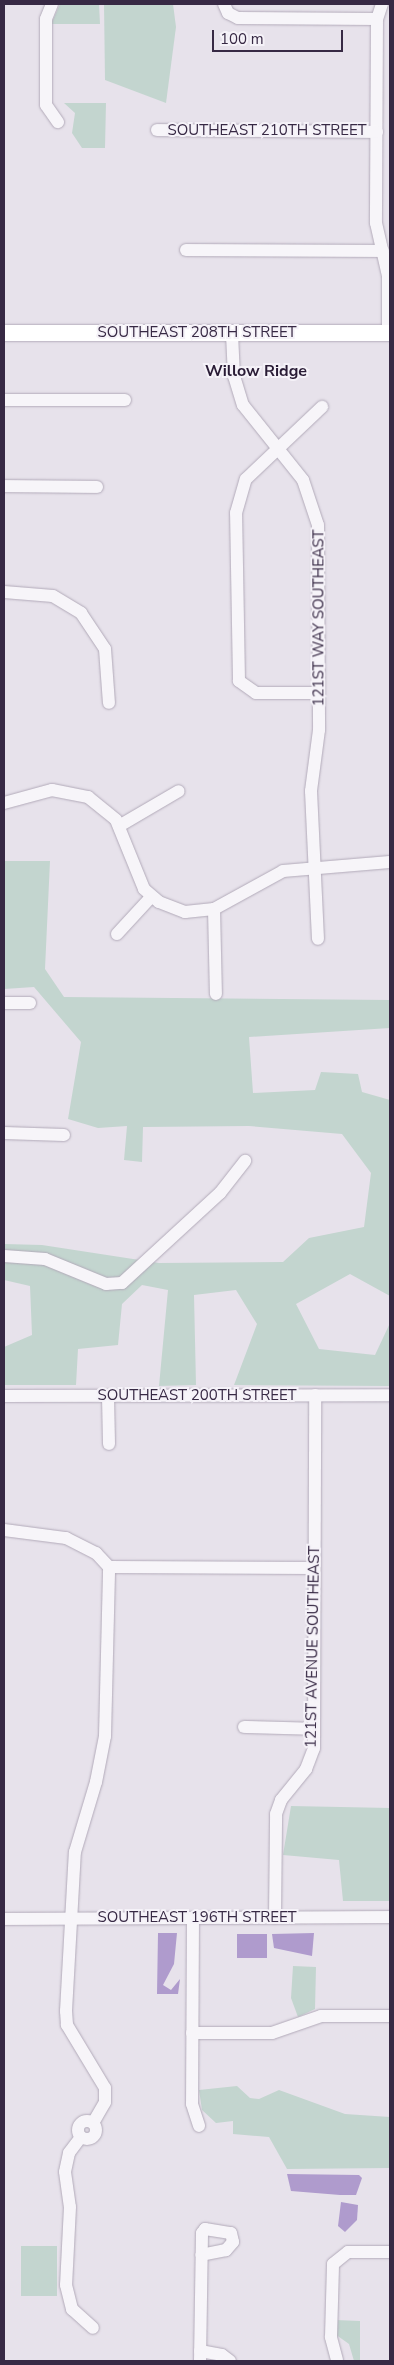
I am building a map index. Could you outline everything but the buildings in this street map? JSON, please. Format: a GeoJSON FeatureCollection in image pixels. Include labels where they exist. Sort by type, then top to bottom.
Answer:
{"type":"FeatureCollection","features":[{"type":"Feature","properties":{"kind":"main road","name":"SOUTHEAST 208TH STREET"},"geometry":{"type":"LineString","coordinates":[[4,333],[389,333]]}},
{"type":"Feature","properties":{"kind":"street"},"geometry":{"type":"LineString","coordinates":[[52,4],[45,29],[46,106],[58,122]]}},
{"type":"Feature","properties":{"kind":"street"},"geometry":{"type":"LineString","coordinates":[[382,4],[377,18],[376,223],[383,251],[389,333]]}},
{"type":"Feature","properties":{"kind":"street"},"geometry":{"type":"LineString","coordinates":[[225,7],[242,18],[377,18]]}},
{"type":"Feature","properties":{"kind":"street","name":"SOUTHEAST 210TH STREET"},"geometry":{"type":"LineString","coordinates":[[157,130],[377,132]]}},
{"type":"Feature","properties":{"kind":"street"},"geometry":{"type":"LineString","coordinates":[[186,250],[383,251]]}},
{"type":"Feature","properties":{"kind":"street","name":"121ST WAY SOUTHEAST"},"geometry":{"type":"LineString","coordinates":[[232,334],[238,394],[247,414],[279,448],[303,480],[317,515],[320,694],[311,792],[318,939]]}},
{"type":"Feature","properties":{"kind":"street"},"geometry":{"type":"LineString","coordinates":[[4,400],[125,400]]}},
{"type":"Feature","properties":{"kind":"street"},"geometry":{"type":"LineString","coordinates":[[320,694],[265,693],[246,689],[236,671],[236,513],[242,484],[322,407]]}},
{"type":"Feature","properties":{"kind":"street"},"geometry":{"type":"LineString","coordinates":[[4,486],[97,487]]}},
{"type":"Feature","properties":{"kind":"street"},"geometry":{"type":"LineString","coordinates":[[4,592],[53,596],[81,613],[105,650],[109,703]]}},
{"type":"Feature","properties":{"kind":"street"},"geometry":{"type":"LineString","coordinates":[[4,804],[64,790],[97,803],[119,826],[136,877],[151,897],[176,910],[214,909],[265,878],[314,867],[390,862]]}},
{"type":"Feature","properties":{"kind":"street"},"geometry":{"type":"LineString","coordinates":[[119,826],[179,792]]}},
{"type":"Feature","properties":{"kind":"street"},"geometry":{"type":"LineString","coordinates":[[117,934],[151,897]]}},
{"type":"Feature","properties":{"kind":"street"},"geometry":{"type":"LineString","coordinates":[[214,909],[216,994]]}},
{"type":"Feature","properties":{"kind":"street"},"geometry":{"type":"LineString","coordinates":[[4,1003],[30,1003]]}},
{"type":"Feature","properties":{"kind":"street"},"geometry":{"type":"LineString","coordinates":[[4,1133],[64,1135]]}},
{"type":"Feature","properties":{"kind":"street"},"geometry":{"type":"LineString","coordinates":[[4,1256],[44,1258],[106,1284],[122,1283],[220,1193],[245,1161]]}},
{"type":"Feature","properties":{"kind":"street","name":"121ST AVENUE SOUTHEAST"},"geometry":{"type":"LineString","coordinates":[[275,1918],[276,1814],[311,1758],[314,1729],[315,1395]]}},
{"type":"Feature","properties":{"kind":"street","name":"SOUTHEAST 200TH STREET"},"geometry":{"type":"LineString","coordinates":[[4,1396],[390,1395]]}},
{"type":"Feature","properties":{"kind":"street"},"geometry":{"type":"LineString","coordinates":[[108,1396],[109,1444]]}},
{"type":"Feature","properties":{"kind":"street"},"geometry":{"type":"LineString","coordinates":[[4,1530],[66,1538],[96,1553],[109,1567],[105,1736],[96,1782],[77,1838],[69,1919],[67,2025],[105,2088],[105,2102],[93,2123],[80,2124],[81,2137],[72,2147],[65,2172],[70,2207],[66,2285],[72,2309],[92,2328]]}},
{"type":"Feature","properties":{"kind":"street"},"geometry":{"type":"LineString","coordinates":[[109,1567],[313,1568]]}},
{"type":"Feature","properties":{"kind":"street"},"geometry":{"type":"LineString","coordinates":[[244,1727],[314,1729]]}},
{"type":"Feature","properties":{"kind":"street","name":"SOUTHEAST 196TH STREET"},"geometry":{"type":"LineString","coordinates":[[4,1919],[390,1917]]}},
{"type":"Feature","properties":{"kind":"street"},"geometry":{"type":"LineString","coordinates":[[193,1918],[192,2104],[199,2126]]}},
{"type":"Feature","properties":{"kind":"street"},"geometry":{"type":"LineString","coordinates":[[192,2033],[272,2033],[321,2016],[390,2016]]}},
{"type":"Feature","properties":{"kind":"street"},"geometry":{"type":"LineString","coordinates":[[337,2360],[331,2337],[332,2270],[337,2258],[348,2252],[390,2252]]}},
{"type":"Feature","properties":{"kind":"street"},"geometry":{"type":"LineString","coordinates":[[201,2255],[200,2356],[222,2355],[230,2361]]}},
{"type":"Feature","properties":{"kind":"shaded area"},"geometry":{"type":"Polygon","coordinates":[[[60,4],[99,4],[100,24],[51,24],[60,4]]]}},
{"type":"Feature","properties":{"kind":"shaded area"},"geometry":{"type":"Polygon","coordinates":[[[104,4],[173,4],[176,27],[166,103],[105,80],[104,4]]]}},
{"type":"Feature","properties":{"kind":"shaded area"},"geometry":{"type":"Polygon","coordinates":[[[64,103],[106,103],[105,148],[82,148],[72,133],[75,113],[64,103]]]}},
{"type":"Feature","properties":{"kind":"shaded area"},"geometry":{"type":"Polygon","coordinates":[[[4,861],[50,861],[45,969],[64,997],[390,1000],[390,1028],[249,1037],[253,1093],[315,1090],[321,1072],[358,1074],[362,1092],[390,1100],[390,1296],[350,1274],[296,1304],[319,1349],[375,1355],[390,1323],[390,1386],[234,1385],[257,1324],[236,1290],[194,1295],[196,1385],[159,1386],[168,1290],[142,1285],[122,1304],[118,1345],[78,1349],[76,1385],[4,1385],[4,1347],[32,1335],[30,1286],[4,1280],[4,1244],[42,1245],[159,1263],[283,1262],[309,1238],[364,1227],[371,1173],[342,1134],[249,1126],[143,1127],[142,1162],[124,1160],[127,1126],[98,1128],[68,1119],[81,1042],[34,987],[4,989],[4,861]]]}},
{"type":"Feature","properties":{"kind":"shaded area"},"geometry":{"type":"Polygon","coordinates":[[[291,1806],[390,1808],[390,1901],[343,1901],[339,1860],[283,1855],[291,1806]]]}},
{"type":"Feature","properties":{"kind":"shaded area"},"geometry":{"type":"Polygon","coordinates":[[[158,1933],[177,1933],[174,1964],[163,1985],[171,1990],[180,1979],[178,1994],[157,1994],[158,1933]]]}},
{"type":"Feature","properties":{"kind":"shaded area"},"geometry":{"type":"Polygon","coordinates":[[[314,1933],[312,1956],[274,1948],[272,1934],[314,1933]]]}},
{"type":"Feature","properties":{"kind":"shaded area"},"geometry":{"type":"Polygon","coordinates":[[[237,1934],[267,1934],[267,1958],[237,1958],[237,1934]]]}},
{"type":"Feature","properties":{"kind":"shaded area"},"geometry":{"type":"Polygon","coordinates":[[[293,1966],[316,1967],[315,2009],[298,2017],[291,1998],[293,1966]]]}},
{"type":"Feature","properties":{"kind":"shaded area"},"geometry":{"type":"Polygon","coordinates":[[[237,2086],[250,2098],[259,2099],[279,2090],[345,2114],[390,2117],[390,2168],[287,2169],[269,2137],[233,2134],[233,2121],[216,2123],[202,2110],[199,2090],[237,2086]]]}},
{"type":"Feature","properties":{"kind":"shaded area"},"geometry":{"type":"Polygon","coordinates":[[[287,2174],[359,2175],[362,2178],[356,2195],[340,2195],[291,2191],[287,2174]]]}},
{"type":"Feature","properties":{"kind":"shaded area"},"geometry":{"type":"Polygon","coordinates":[[[341,2202],[358,2205],[357,2220],[345,2232],[338,2226],[341,2202]]]}},
{"type":"Feature","properties":{"kind":"shaded area"},"geometry":{"type":"Polygon","coordinates":[[[21,2246],[57,2246],[57,2296],[21,2296],[21,2246]]]}},
{"type":"Feature","properties":{"kind":"shaded area"},"geometry":{"type":"Polygon","coordinates":[[[335,2320],[360,2321],[360,2361],[354,2361],[349,2344],[335,2334],[335,2320]]]}},
{"type":"Feature","properties":{"kind":"district","name":"Willow Ridge"},"geometry":{"type":"Point","coordinates":[256,371]}}]}
